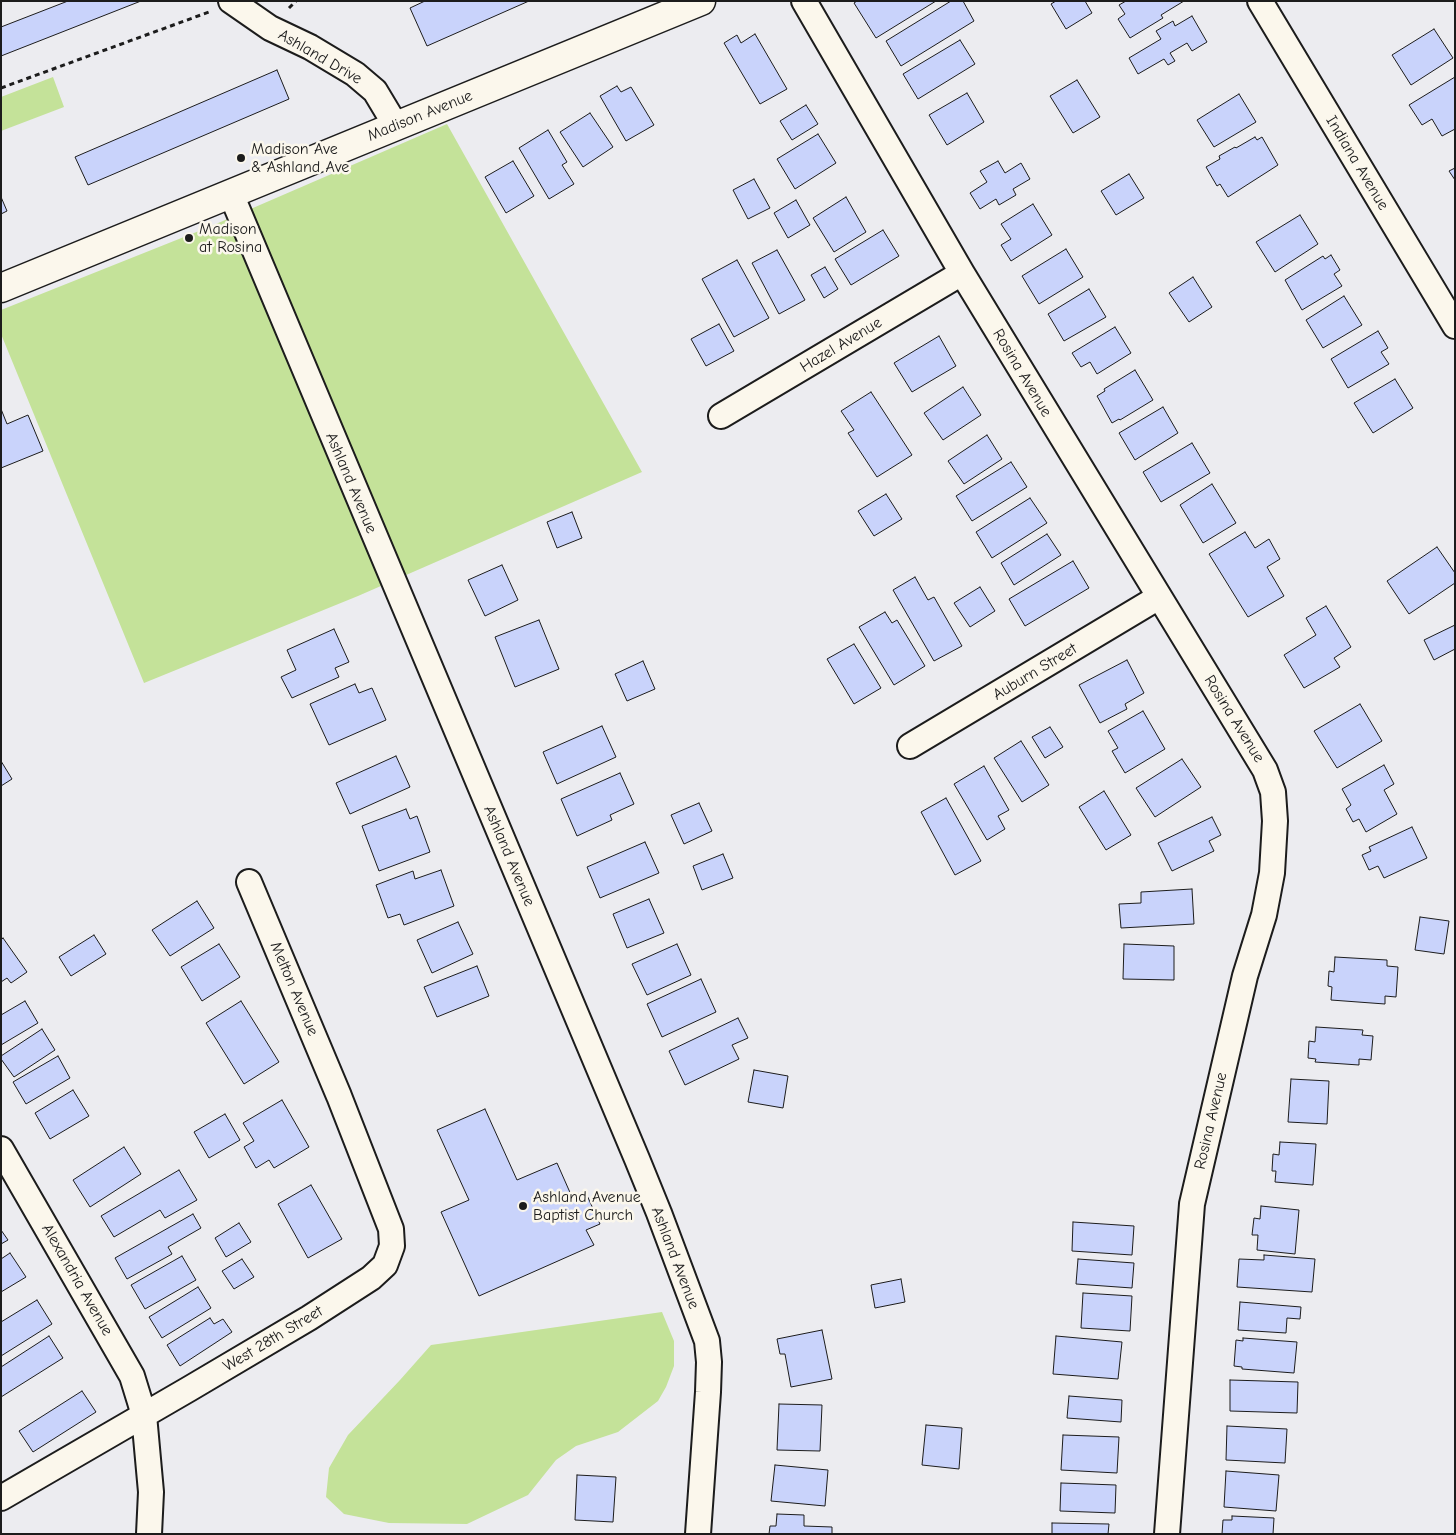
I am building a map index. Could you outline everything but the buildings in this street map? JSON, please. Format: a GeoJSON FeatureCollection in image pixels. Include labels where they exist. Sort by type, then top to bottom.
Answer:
{"type":"FeatureCollection","features":[{"type":"Feature","properties":{"kind":"main road","name":"Madison Avenue"},"geometry":{"type":"LineString","coordinates":[[1,288],[701,1]]}},
{"type":"Feature","properties":{"kind":"street","name":"Rosina Avenue"},"geometry":{"type":"LineString","coordinates":[[804,1],[962,273],[1265,770],[1273,792],[1275,822],[1272,873],[1264,915],[1245,976],[1192,1204],[1167,1534]]}},
{"type":"Feature","properties":{"kind":"street","name":"Indiana Avenue"},"geometry":{"type":"LineString","coordinates":[[1260,1],[1455,326]]}},
{"type":"Feature","properties":{"kind":"street","name":"Ashland Drive"},"geometry":{"type":"LineString","coordinates":[[232,2],[270,28],[310,47],[356,74],[375,91],[396,126]]}},
{"type":"Feature","properties":{"kind":"street","name":"Ashland Avenue"},"geometry":{"type":"LineString","coordinates":[[231,194],[652,1195],[707,1341],[709,1362],[708,1392],[698,1534]]}},
{"type":"Feature","properties":{"kind":"street","name":"Hazel Avenue"},"geometry":{"type":"LineString","coordinates":[[721,416],[962,273]]}},
{"type":"Feature","properties":{"kind":"street","name":"Auburn Street"},"geometry":{"type":"LineString","coordinates":[[910,746],[1159,597]]}},
{"type":"Feature","properties":{"kind":"street","name":"Melton Avenue"},"geometry":{"type":"LineString","coordinates":[[249,882],[339,1096]]}},
{"type":"Feature","properties":{"kind":"street","name":"West 28th Street"},"geometry":{"type":"LineString","coordinates":[[1,1498],[190,1390],[309,1318],[371,1278],[385,1265],[392,1246],[391,1229],[339,1096]]}},
{"type":"Feature","properties":{"kind":"street","name":"Alexandria Avenue"},"geometry":{"type":"LineString","coordinates":[[1,1149],[132,1376],[144,1415],[151,1492],[149,1534]]}},
{"type":"Feature","properties":{"kind":"path"},"geometry":{"type":"LineString","coordinates":[[1,88],[232,2]]}},
{"type":"Feature","properties":{"kind":"green space"},"geometry":{"type":"Polygon","coordinates":[[[53,77],[64,107],[1,131],[1,97],[53,77]]]}},
{"type":"Feature","properties":{"kind":"green space"},"geometry":{"type":"Polygon","coordinates":[[[447,124],[642,472],[358,596],[144,683],[1,334],[1,310],[209,227],[447,124]]]}},
{"type":"Feature","properties":{"kind":"green space"},"geometry":{"type":"Polygon","coordinates":[[[662,1312],[674,1341],[674,1366],[658,1401],[618,1432],[576,1446],[556,1460],[528,1495],[467,1524],[389,1523],[344,1514],[326,1497],[329,1468],[348,1435],[431,1345],[662,1312]]]}},
{"type":"Feature","properties":{"kind":"place","name":"Madison Ave & Ashland Ave"},"geometry":{"type":"Point","coordinates":[241,158]}},
{"type":"Feature","properties":{"kind":"place","name":"Madison at Rosina"},"geometry":{"type":"Point","coordinates":[189,238]}},
{"type":"Feature","properties":{"kind":"place","name":"Ashland Avenue Baptist Church"},"geometry":{"type":"Point","coordinates":[523,1206]}}]}
